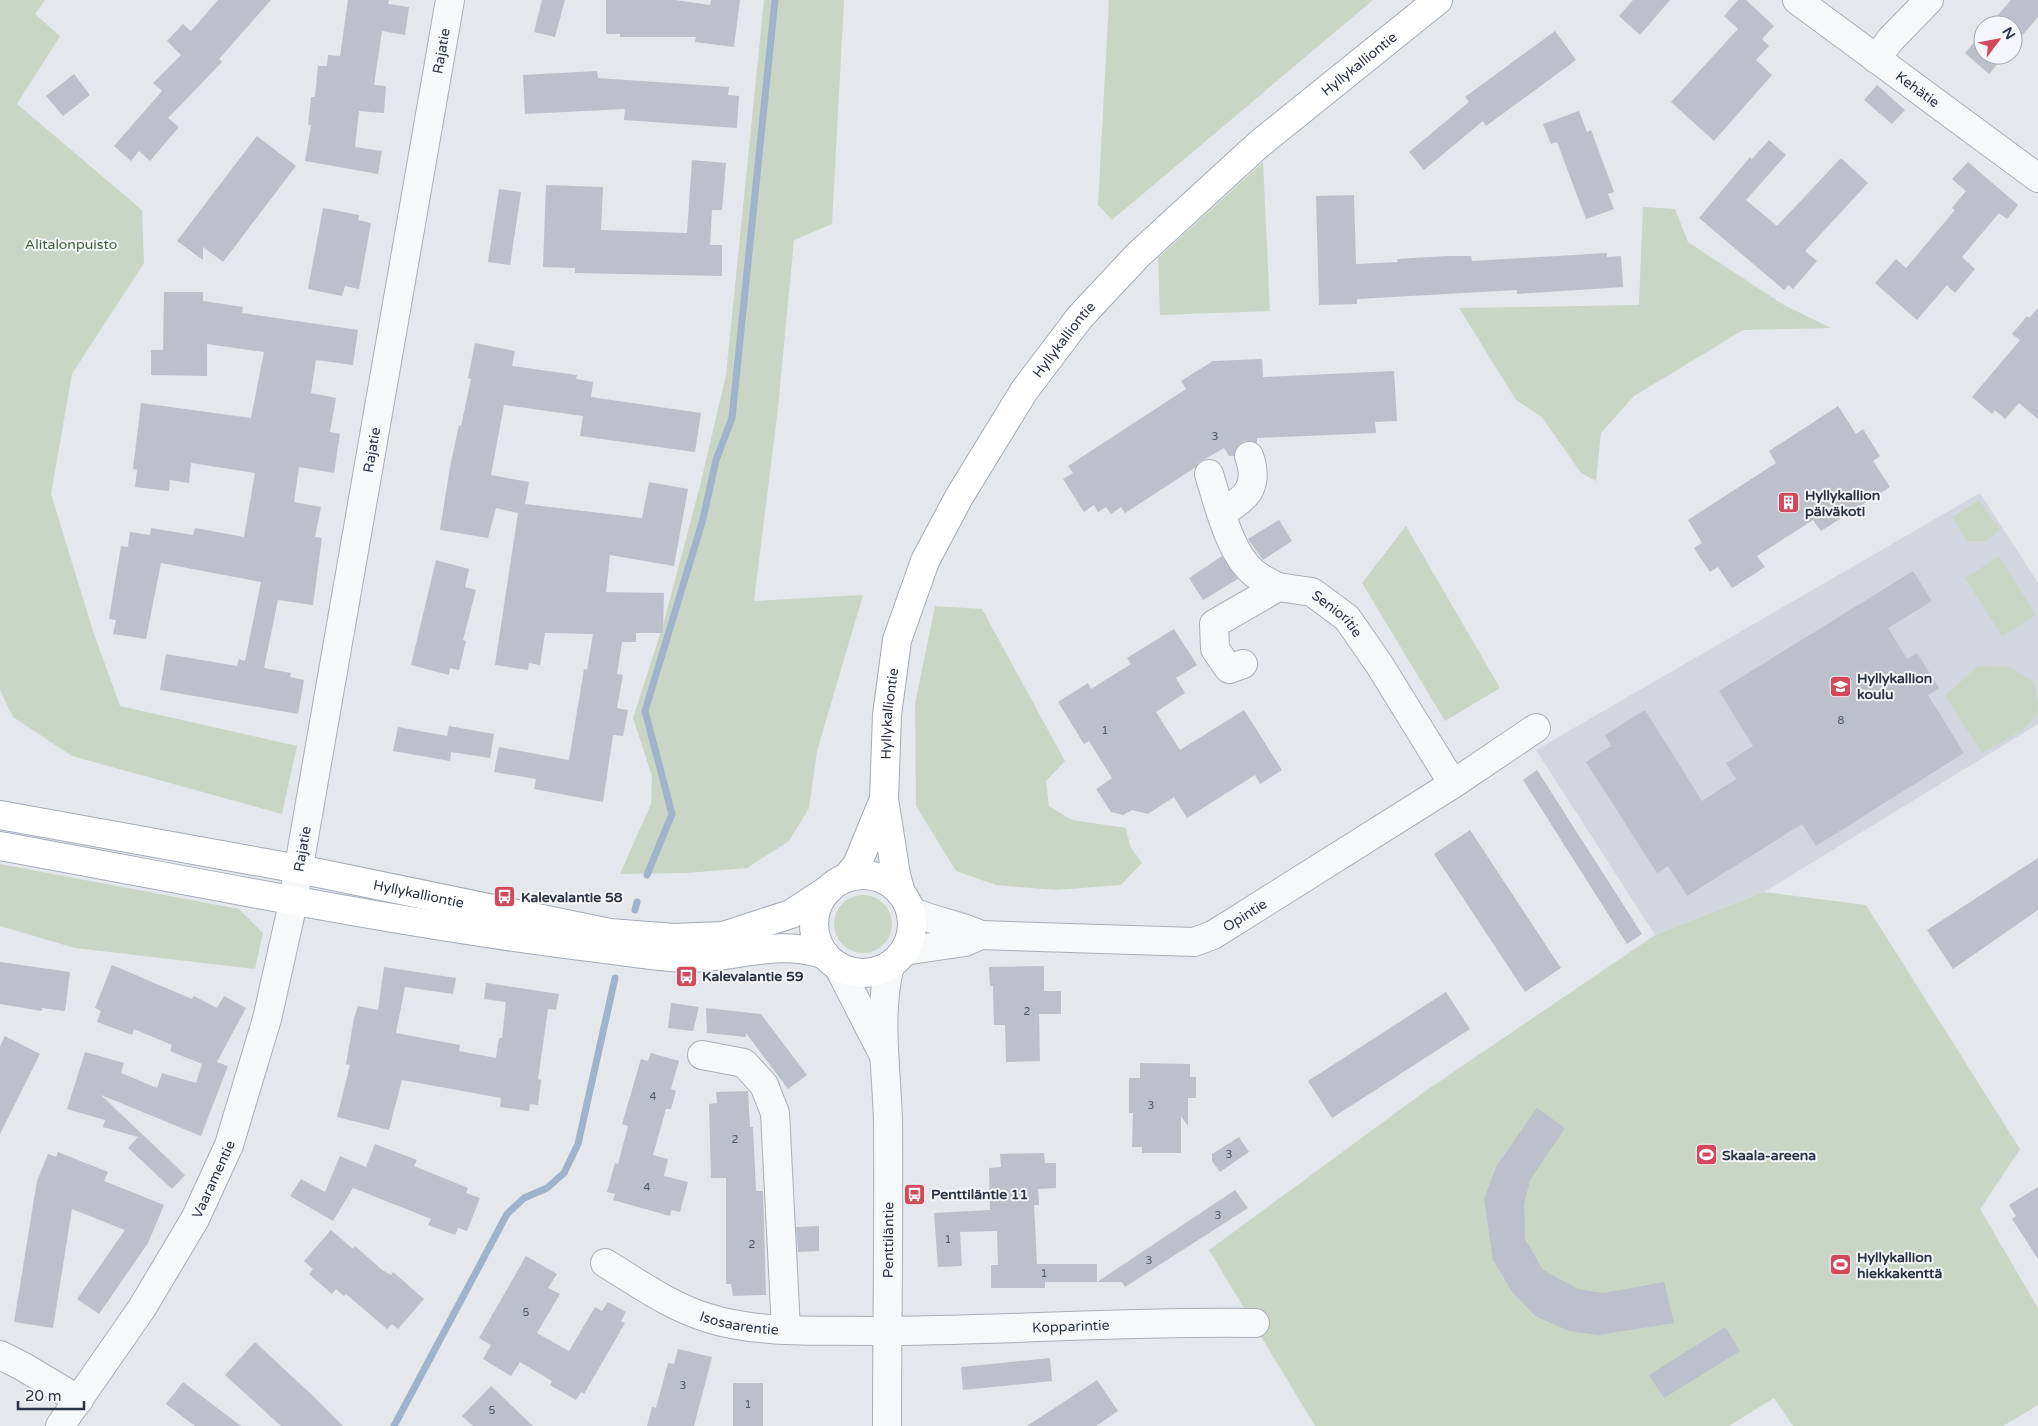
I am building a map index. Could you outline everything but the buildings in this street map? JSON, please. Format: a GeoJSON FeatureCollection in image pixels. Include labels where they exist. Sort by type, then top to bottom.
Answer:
{"type":"FeatureCollection","features":[{"type":"Feature","properties":{"kind":"main road","name":"Hyllykalliontie"},"geometry":{"type":"LineString","coordinates":[[906,902],[896,875],[884,799],[888,715],[897,640],[925,561],[959,497],[1024,391],[1080,317],[1138,255],[1258,145],[1438,0]]}},
{"type":"Feature","properties":{"kind":"main road","name":"Hyllykalliontie"},"geometry":{"type":"LineString","coordinates":[[0,815],[299,869],[601,932],[674,938],[723,936],[774,921],[809,904],[857,865],[884,799]]}},
{"type":"Feature","properties":{"kind":"main road","name":"Hyllykalliontie"},"geometry":{"type":"LineString","coordinates":[[0,846],[504,937],[684,958],[730,956],[767,949],[797,947],[832,960]]}},
{"type":"Feature","properties":{"kind":"main road"},"geometry":{"type":"LineString","coordinates":[[866,875],[886,880],[906,902],[912,932],[897,958],[873,972],[855,972],[832,960],[816,939],[814,921],[818,904],[837,883],[866,875]]}},
{"type":"Feature","properties":{"kind":"street","name":"Rajatie"},"geometry":{"type":"LineString","coordinates":[[293,899],[450,0]]}},
{"type":"Feature","properties":{"kind":"street","name":"Kehätie"},"geometry":{"type":"LineString","coordinates":[[1797,0],[2038,178]]}},
{"type":"Feature","properties":{"kind":"street"},"geometry":{"type":"LineString","coordinates":[[1876,59],[1891,39],[1929,0]]}},
{"type":"Feature","properties":{"kind":"street"},"geometry":{"type":"LineString","coordinates":[[1221,513],[1239,503],[1251,489],[1254,469],[1249,456]]}},
{"type":"Feature","properties":{"kind":"street"},"geometry":{"type":"LineString","coordinates":[[1210,474],[1221,513],[1240,556],[1254,573],[1278,587],[1214,624],[1215,649],[1229,668],[1243,664]]}},
{"type":"Feature","properties":{"kind":"street","name":"Senioritie"},"geometry":{"type":"LineString","coordinates":[[1278,587],[1312,592],[1347,618],[1379,664],[1453,784]]}},
{"type":"Feature","properties":{"kind":"street","name":"Opintie"},"geometry":{"type":"LineString","coordinates":[[906,902],[927,919],[963,926],[981,935],[1194,942],[1213,935],[1453,784],[1536,728]]}},
{"type":"Feature","properties":{"kind":"street","name":"Vaaramentie"},"geometry":{"type":"LineString","coordinates":[[60,1426],[147,1300],[195,1219],[230,1145],[267,1019],[293,899]]}},
{"type":"Feature","properties":{"kind":"street"},"geometry":{"type":"LineString","coordinates":[[897,958],[965,942],[981,935]]}},
{"type":"Feature","properties":{"kind":"street","name":"Penttiläntie"},"geometry":{"type":"LineString","coordinates":[[887,1426],[888,1121],[883,1054],[884,986],[897,958]]}},
{"type":"Feature","properties":{"kind":"street","name":"Penttiläntie"},"geometry":{"type":"LineString","coordinates":[[832,960],[883,1054]]}},
{"type":"Feature","properties":{"kind":"street"},"geometry":{"type":"LineString","coordinates":[[702,1055],[744,1063],[764,1085],[775,1113],[786,1329]]}},
{"type":"Feature","properties":{"kind":"street","name":"Isosaarentie"},"geometry":{"type":"LineString","coordinates":[[605,1263],[677,1306],[709,1319],[750,1327],[887,1331]]}},
{"type":"Feature","properties":{"kind":"street","name":"Kopparintie"},"geometry":{"type":"LineString","coordinates":[[887,1331],[974,1331],[1202,1322],[1255,1323]]}},
{"type":"Feature","properties":{"kind":"street"},"geometry":{"type":"LineString","coordinates":[[0,1356],[22,1366],[79,1400]]}},
{"type":"Feature","properties":{"kind":"shaded area","name":"Hyllykallion koulu"},"geometry":{"type":"Polygon","coordinates":[[[1980,493],[2038,583],[2038,724],[1764,892],[1655,935],[1536,750],[1980,493]]]}},
{"type":"Feature","properties":{"kind":"green space","name":"Alitalonpuisto"},"geometry":{"type":"Polygon","coordinates":[[[0,0],[45,0],[35,14],[60,36],[17,104],[142,210],[144,263],[72,374],[51,494],[93,631],[120,706],[297,746],[282,814],[72,756],[13,717],[0,690],[0,0]]]}},
{"type":"Feature","properties":{"kind":"green space"},"geometry":{"type":"Polygon","coordinates":[[[764,0],[844,0],[832,224],[794,240],[778,408],[754,601],[863,595],[817,751],[809,808],[789,841],[747,868],[687,873],[620,874],[651,804],[652,776],[633,718],[663,625],[700,486],[726,375],[764,0]]]}},
{"type":"Feature","properties":{"kind":"green space"},"geometry":{"type":"Polygon","coordinates":[[[1109,0],[1373,0],[1112,220],[1098,205],[1109,0]]]}},
{"type":"Feature","properties":{"kind":"green space"},"geometry":{"type":"Polygon","coordinates":[[[1263,162],[1270,311],[1160,315],[1158,258],[1263,162]]]}},
{"type":"Feature","properties":{"kind":"green space"},"geometry":{"type":"Polygon","coordinates":[[[1643,207],[1675,209],[1688,242],[1784,305],[1831,328],[1743,330],[1634,396],[1601,433],[1596,481],[1581,473],[1542,417],[1516,400],[1459,308],[1639,305],[1643,207]]]}},
{"type":"Feature","properties":{"kind":"green space"},"geometry":{"type":"Polygon","coordinates":[[[1979,500],[2000,530],[1986,541],[1967,541],[1952,517],[1979,500]]]}},
{"type":"Feature","properties":{"kind":"green space"},"geometry":{"type":"Polygon","coordinates":[[[1406,526],[1500,688],[1445,721],[1362,583],[1406,526]]]}},
{"type":"Feature","properties":{"kind":"green space"},"geometry":{"type":"Polygon","coordinates":[[[1999,556],[2036,615],[2002,636],[1965,578],[1999,556]]]}},
{"type":"Feature","properties":{"kind":"green space"},"geometry":{"type":"Polygon","coordinates":[[[935,606],[982,609],[1065,761],[1046,781],[1049,806],[1072,820],[1126,828],[1130,846],[1142,863],[1121,885],[1056,890],[996,885],[956,871],[916,806],[915,704],[935,606]]]}},
{"type":"Feature","properties":{"kind":"green space"},"geometry":{"type":"Polygon","coordinates":[[[1978,666],[2009,667],[2034,682],[2038,707],[2035,717],[2029,724],[1982,753],[1945,696],[1978,666]]]}},
{"type":"Feature","properties":{"kind":"green space"},"geometry":{"type":"Polygon","coordinates":[[[0,864],[239,909],[263,933],[255,969],[75,948],[0,926],[0,864]]]}},
{"type":"Feature","properties":{"kind":"green space"},"geometry":{"type":"Polygon","coordinates":[[[1764,892],[1866,905],[2020,1149],[1980,1209],[2038,1308],[2038,1405],[2003,1426],[1793,1426],[1774,1398],[1729,1426],[1315,1426],[1209,1250],[1424,1092],[1655,935],[1764,892]]]}},
{"type":"Feature","properties":{"kind":"green space"},"geometry":{"type":"Polygon","coordinates":[[[857,895],[869,895],[884,903],[892,918],[892,930],[884,945],[869,953],[857,953],[842,945],[834,930],[834,918],[842,903],[857,895]]]}},
{"type":"Feature","properties":{"kind":"waterway"},"geometry":{"type":"LineString","coordinates":[[647,875],[672,814],[645,711],[703,519],[716,460],[732,418],[775,0]]}},
{"type":"Feature","properties":{"kind":"waterway"},"geometry":{"type":"LineString","coordinates":[[635,910],[637,902]]}},
{"type":"Feature","properties":{"kind":"waterway"},"geometry":{"type":"LineString","coordinates":[[394,1426],[507,1214],[524,1198],[547,1188],[564,1173],[578,1144],[615,978]]}},
{"type":"Feature","properties":{"kind":"place","name":"Hyllykallion päiväkoti"},"geometry":{"type":"Point","coordinates":[1789,503]}},
{"type":"Feature","properties":{"kind":"place","name":"Hyllykallion koulu"},"geometry":{"type":"Point","coordinates":[1841,686]}},
{"type":"Feature","properties":{"kind":"place","name":"Kalevalantie 58"},"geometry":{"type":"Point","coordinates":[505,897]}},
{"type":"Feature","properties":{"kind":"place","name":"Kalevalantie 59"},"geometry":{"type":"Point","coordinates":[686,976]}},
{"type":"Feature","properties":{"kind":"place","name":"Skaala-areena"},"geometry":{"type":"Point","coordinates":[1706,1155]}},
{"type":"Feature","properties":{"kind":"place","name":"Penttiläntie 11"},"geometry":{"type":"Point","coordinates":[915,1194]}},
{"type":"Feature","properties":{"kind":"place","name":"Hyllykallion hiekkakenttä"},"geometry":{"type":"Point","coordinates":[1841,1265]}}]}
